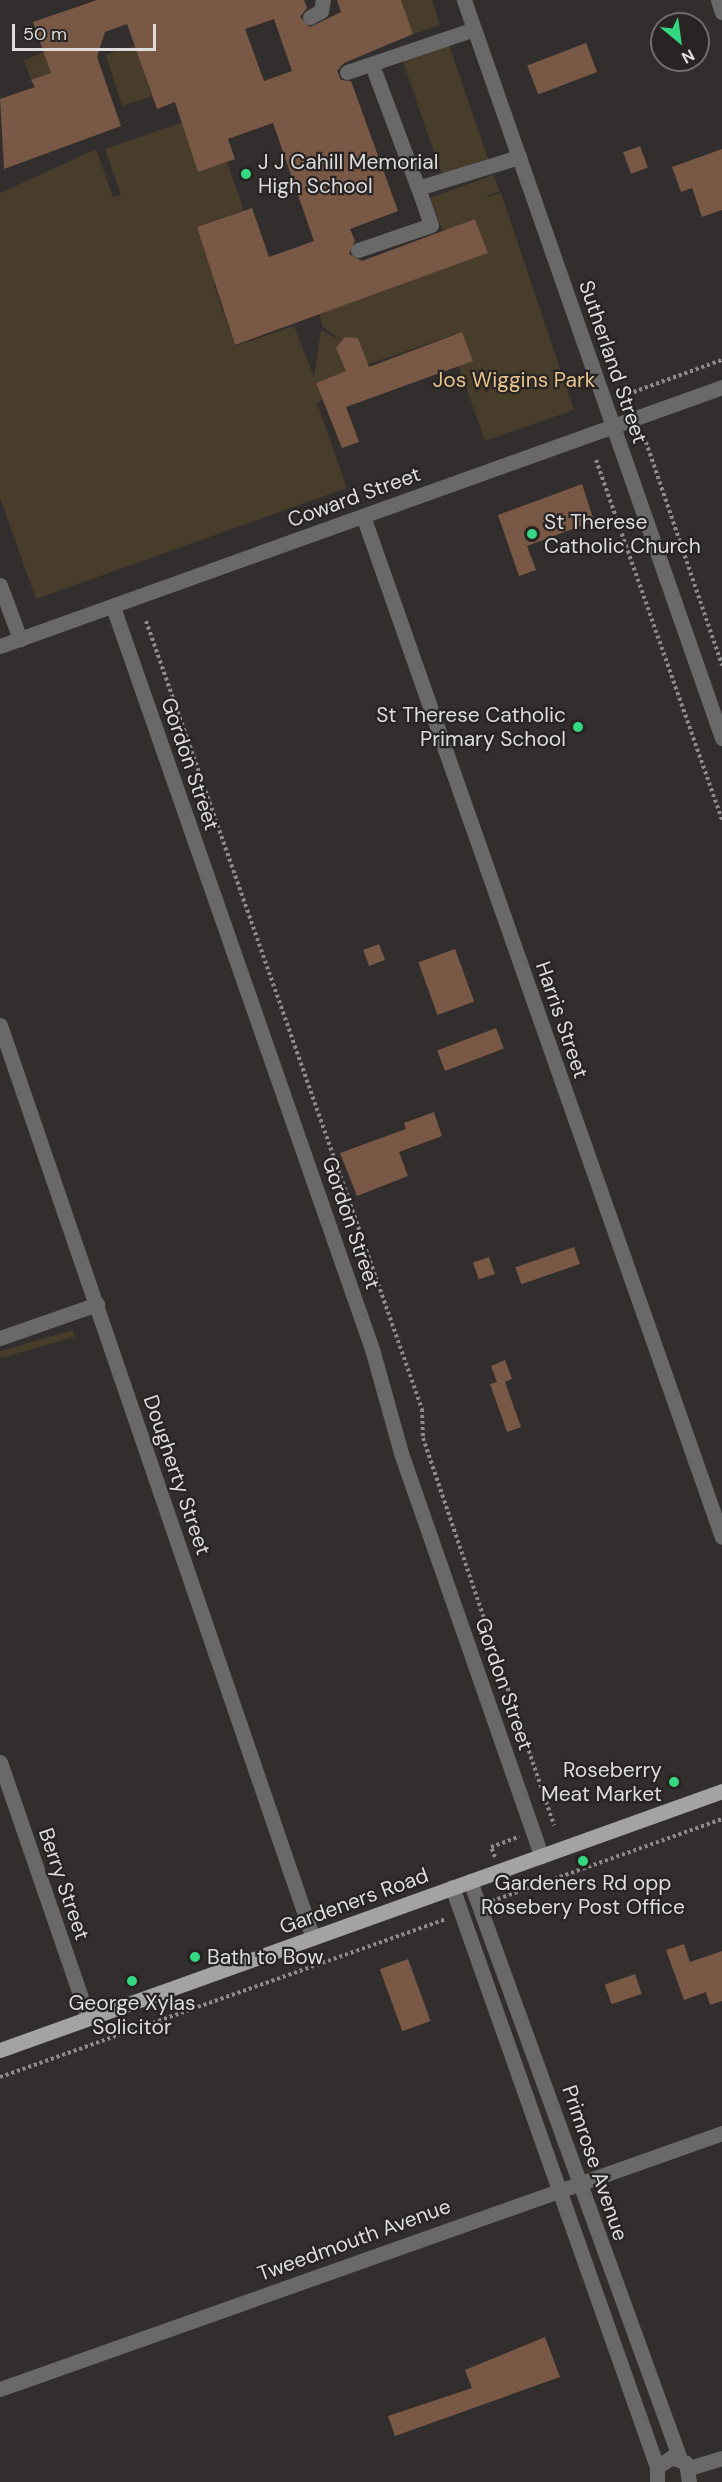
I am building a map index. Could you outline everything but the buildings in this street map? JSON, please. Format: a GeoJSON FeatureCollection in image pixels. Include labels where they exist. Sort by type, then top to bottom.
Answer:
{"type":"FeatureCollection","features":[{"type":"Feature","properties":{"kind":"main road","name":"Gardeners Road"},"geometry":{"type":"LineString","coordinates":[[0,2050],[722,1791]]}},
{"type":"Feature","properties":{"kind":"street"},"geometry":{"type":"LineString","coordinates":[[310,17],[321,11],[323,0]]}},
{"type":"Feature","properties":{"kind":"street","name":"Sutherland Street"},"geometry":{"type":"LineString","coordinates":[[464,0],[722,738]]}},
{"type":"Feature","properties":{"kind":"street"},"geometry":{"type":"LineString","coordinates":[[718,0],[722,12]]}},
{"type":"Feature","properties":{"kind":"street"},"geometry":{"type":"LineString","coordinates":[[347,72],[474,29]]}},
{"type":"Feature","properties":{"kind":"street"},"geometry":{"type":"LineString","coordinates":[[358,250],[431,225],[375,73]]}},
{"type":"Feature","properties":{"kind":"street"},"geometry":{"type":"LineString","coordinates":[[418,188],[519,157]]}},
{"type":"Feature","properties":{"kind":"street","name":"Coward Street"},"geometry":{"type":"LineString","coordinates":[[0,646],[722,387]]}},
{"type":"Feature","properties":{"kind":"street","name":"Harris Street"},"geometry":{"type":"LineString","coordinates":[[363,516],[722,1537]]}},
{"type":"Feature","properties":{"kind":"street"},"geometry":{"type":"LineString","coordinates":[[0,585],[20,639]]}},
{"type":"Feature","properties":{"kind":"street","name":"Gordon Street"},"geometry":{"type":"LineString","coordinates":[[113,607],[372,1349],[401,1453],[541,1856]]}},
{"type":"Feature","properties":{"kind":"street","name":"Dougherty Street"},"geometry":{"type":"LineString","coordinates":[[0,1025],[313,1938]]}},
{"type":"Feature","properties":{"kind":"street"},"geometry":{"type":"LineString","coordinates":[[0,1338],[97,1304]]}},
{"type":"Feature","properties":{"kind":"street","name":"Berry Street"},"geometry":{"type":"LineString","coordinates":[[0,1762],[88,2018]]}},
{"type":"Feature","properties":{"kind":"street","name":"Primrose Avenue"},"geometry":{"type":"LineString","coordinates":[[470,1881],[627,2318],[686,2470]]}},
{"type":"Feature","properties":{"kind":"street","name":"Primrose Avenue"},"geometry":{"type":"LineString","coordinates":[[452,1887],[609,2325],[655,2478]]}},
{"type":"Feature","properties":{"kind":"street"},"geometry":{"type":"LineString","coordinates":[[487,1984],[505,1978]]}},
{"type":"Feature","properties":{"kind":"street"},"geometry":{"type":"LineString","coordinates":[[519,2075],[539,2068]]}},
{"type":"Feature","properties":{"kind":"street","name":"Tweedmouth Avenue"},"geometry":{"type":"LineString","coordinates":[[0,2390],[722,2133]]}},
{"type":"Feature","properties":{"kind":"street"},"geometry":{"type":"LineString","coordinates":[[609,2325],[627,2318]]}},
{"type":"Feature","properties":{"kind":"street"},"geometry":{"type":"LineString","coordinates":[[655,2478],[672,2457],[686,2470],[722,2458]]}},
{"type":"Feature","properties":{"kind":"path"},"geometry":{"type":"LineString","coordinates":[[628,394],[722,360]]}},
{"type":"Feature","properties":{"kind":"path","name":"Sutherland Street"},"geometry":{"type":"LineString","coordinates":[[646,442],[722,665]]}},
{"type":"Feature","properties":{"kind":"path"},"geometry":{"type":"LineString","coordinates":[[596,460],[722,820]]}},
{"type":"Feature","properties":{"kind":"path","name":"Gordon Street"},"geometry":{"type":"LineString","coordinates":[[146,621],[422,1409],[423,1438],[554,1825]]}},
{"type":"Feature","properties":{"kind":"path"},"geometry":{"type":"LineString","coordinates":[[479,1906],[722,1819]]}},
{"type":"Feature","properties":{"kind":"path"},"geometry":{"type":"LineString","coordinates":[[491,1847],[533,1832]]}},
{"type":"Feature","properties":{"kind":"path"},"geometry":{"type":"LineString","coordinates":[[0,2077],[461,1913]]}},
{"type":"Feature","properties":{"kind":"green space"},"geometry":{"type":"Polygon","coordinates":[[[401,0],[432,0],[440,25],[413,34],[401,0]]]}},
{"type":"Feature","properties":{"kind":"green space"},"geometry":{"type":"Polygon","coordinates":[[[135,45],[152,96],[122,106],[106,55],[135,45]]]}},
{"type":"Feature","properties":{"kind":"green space"},"geometry":{"type":"Polygon","coordinates":[[[449,45],[488,159],[442,175],[403,61],[449,45]]]}},
{"type":"Feature","properties":{"kind":"green space"},"geometry":{"type":"Polygon","coordinates":[[[44,52],[74,65],[31,80],[24,60],[44,52]]]}},
{"type":"Feature","properties":{"kind":"green space","name":"Jos Wiggins Park"},"geometry":{"type":"Polygon","coordinates":[[[183,122],[227,162],[244,210],[197,227],[213,275],[264,267],[214,285],[235,346],[294,326],[314,377],[321,330],[342,341],[322,326],[320,314],[488,253],[475,219],[443,232],[430,198],[493,175],[500,191],[479,199],[501,193],[574,410],[485,441],[453,350],[462,332],[334,376],[316,383],[322,400],[317,403],[347,488],[36,599],[0,498],[0,193],[96,149],[113,197],[121,195],[105,149],[183,122]],[[358,338],[342,341],[363,352],[358,338]]]}},
{"type":"Feature","properties":{"kind":"green space"},"geometry":{"type":"Polygon","coordinates":[[[73,1330],[75,1337],[1,1358],[0,1351],[73,1330]]]}},
{"type":"Feature","properties":{"kind":"place","name":"J J Cahill Memorial High School"},"geometry":{"type":"Point","coordinates":[246,174]}},
{"type":"Feature","properties":{"kind":"place","name":"St Therese Catholic Church"},"geometry":{"type":"Point","coordinates":[532,534]}},
{"type":"Feature","properties":{"kind":"place","name":"St Therese Catholic Primary School"},"geometry":{"type":"Point","coordinates":[578,727]}},
{"type":"Feature","properties":{"kind":"place","name":"Roseberry Meat Market"},"geometry":{"type":"Point","coordinates":[674,1782]}},
{"type":"Feature","properties":{"kind":"place","name":"Gardeners Rd opp Rosebery Post Office"},"geometry":{"type":"Point","coordinates":[583,1861]}},
{"type":"Feature","properties":{"kind":"place","name":"Bath to Bow"},"geometry":{"type":"Point","coordinates":[195,1957]}},
{"type":"Feature","properties":{"kind":"place","name":"George Xylas Solicitor"},"geometry":{"type":"Point","coordinates":[132,1981]}}]}
